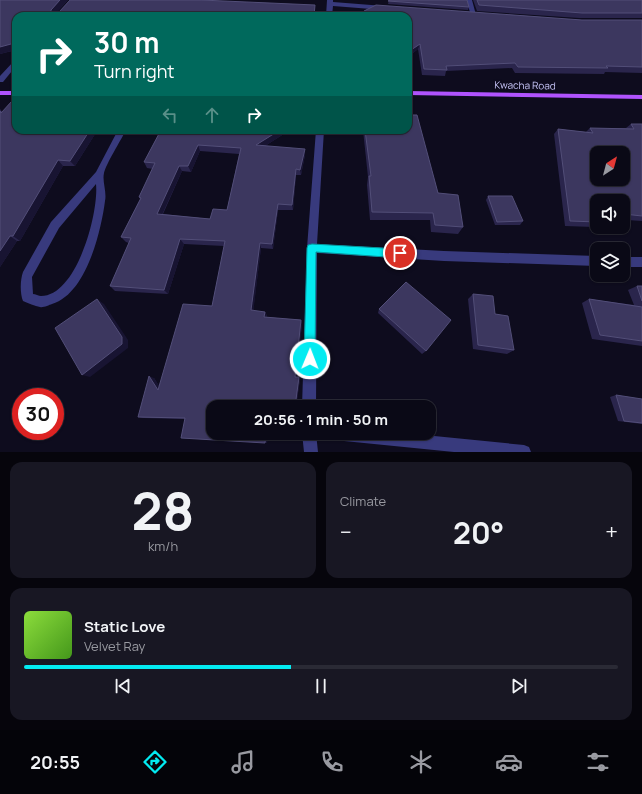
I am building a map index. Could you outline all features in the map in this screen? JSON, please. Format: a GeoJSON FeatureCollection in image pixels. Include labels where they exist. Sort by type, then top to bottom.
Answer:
{"type":"FeatureCollection","features":[{"type":"Feature","properties":{"kind":"main road"},"geometry":{"type":"LineString","coordinates":[[0,93],[12,93]]}},
{"type":"Feature","properties":{"kind":"main road","name":"Kwacha Road"},"geometry":{"type":"LineString","coordinates":[[412,93],[642,97]]}},
{"type":"Feature","properties":{"kind":"street"},"geometry":{"type":"LineString","coordinates":[[469,0],[474,14]]}},
{"type":"Feature","properties":{"kind":"street"},"geometry":{"type":"LineString","coordinates":[[329,12],[330,2],[390,8]]}},
{"type":"Feature","properties":{"kind":"street"},"geometry":{"type":"LineString","coordinates":[[458,13],[481,14]]}},
{"type":"Feature","properties":{"kind":"street"},"geometry":{"type":"LineString","coordinates":[[0,80],[12,66]]}},
{"type":"Feature","properties":{"kind":"street"},"geometry":{"type":"LineString","coordinates":[[98,174],[102,197],[99,213],[91,242],[76,278],[60,296],[41,302],[27,296],[27,276],[55,225],[98,174],[120,134]]}},
{"type":"Feature","properties":{"kind":"street"},"geometry":{"type":"LineString","coordinates":[[309,400],[312,248],[320,134]]}},
{"type":"Feature","properties":{"kind":"street"},"geometry":{"type":"LineString","coordinates":[[312,248],[444,256],[590,261]]}},
{"type":"Feature","properties":{"kind":"street"},"geometry":{"type":"LineString","coordinates":[[630,262],[642,262]]}},
{"type":"Feature","properties":{"kind":"street"},"geometry":{"type":"LineString","coordinates":[[310,440],[311,452]]}},
{"type":"Feature","properties":{"kind":"street"},"geometry":{"type":"LineString","coordinates":[[404,440],[524,452]]}},
{"type":"Feature","properties":{"kind":"building"},"geometry":{"type":"Polygon","coordinates":[[[0,0],[60,0],[51,12],[12,12],[12,44],[0,47],[0,0]]]}},
{"type":"Feature","properties":{"kind":"building"},"geometry":{"type":"Polygon","coordinates":[[[70,0],[201,0],[315,5],[314,12],[59,12],[70,0]]]}},
{"type":"Feature","properties":{"kind":"building"},"geometry":{"type":"Polygon","coordinates":[[[467,0],[469,7],[388,1],[467,0]]]}},
{"type":"Feature","properties":{"kind":"building"},"geometry":{"type":"Polygon","coordinates":[[[477,0],[642,0],[642,13],[582,13],[479,5],[477,0]]]}},
{"type":"Feature","properties":{"kind":"building"},"geometry":{"type":"Polygon","coordinates":[[[376,5],[582,20],[642,20],[642,67],[518,67],[515,63],[446,66],[447,70],[424,69],[420,44],[412,49],[412,12],[364,11],[376,5]]]}},
{"type":"Feature","properties":{"kind":"building"},"geometry":{"type":"Polygon","coordinates":[[[12,101],[12,134],[87,134],[70,161],[58,160],[13,236],[10,236],[0,251],[0,111],[1,113],[12,101]]]}},
{"type":"Feature","properties":{"kind":"building"},"geometry":{"type":"Polygon","coordinates":[[[412,115],[417,115],[438,193],[458,195],[463,227],[435,225],[433,213],[372,212],[369,176],[371,176],[366,134],[412,134],[412,115]]]}},
{"type":"Feature","properties":{"kind":"building"},"geometry":{"type":"Polygon","coordinates":[[[631,124],[642,124],[642,216],[630,215],[630,194],[590,194],[590,222],[570,221],[558,129],[593,133],[590,128],[634,129],[631,124]]]}},
{"type":"Feature","properties":{"kind":"building"},"geometry":{"type":"Polygon","coordinates":[[[159,134],[274,134],[256,145],[305,149],[300,170],[296,169],[292,205],[278,204],[272,244],[260,243],[251,310],[265,312],[264,317],[301,320],[295,377],[299,377],[296,400],[206,400],[206,439],[181,438],[185,418],[138,417],[149,376],[158,390],[183,304],[212,306],[225,241],[180,239],[164,290],[110,286],[131,238],[121,237],[141,198],[139,197],[155,163],[144,162],[159,134]],[[198,145],[188,166],[179,166],[157,214],[210,219],[213,209],[227,210],[241,148],[198,145]]]}},
{"type":"Feature","properties":{"kind":"building"},"geometry":{"type":"Polygon","coordinates":[[[488,196],[512,196],[523,221],[497,222],[488,196]]]}},
{"type":"Feature","properties":{"kind":"building"},"geometry":{"type":"Polygon","coordinates":[[[406,282],[451,320],[426,351],[379,309],[406,282]]]}},
{"type":"Feature","properties":{"kind":"building"},"geometry":{"type":"Polygon","coordinates":[[[637,286],[642,286],[642,301],[637,286]]]}},
{"type":"Feature","properties":{"kind":"building"},"geometry":{"type":"Polygon","coordinates":[[[473,294],[493,296],[495,314],[508,316],[514,350],[478,345],[473,294]]]}},
{"type":"Feature","properties":{"kind":"building"},"geometry":{"type":"Polygon","coordinates":[[[97,299],[122,337],[122,344],[82,375],[55,328],[97,299]]]}},
{"type":"Feature","properties":{"kind":"building"},"geometry":{"type":"Polygon","coordinates":[[[589,299],[642,307],[642,341],[600,335],[589,299]]]}},
{"type":"Feature","properties":{"kind":"building"},"geometry":{"type":"Polygon","coordinates":[[[616,395],[642,399],[642,423],[624,421],[616,395]]]}},
{"type":"Feature","properties":{"kind":"building"},"geometry":{"type":"Polygon","coordinates":[[[215,440],[265,440],[265,443],[215,440]]]}},
{"type":"Feature","properties":{"kind":"route"},"geometry":{"type":"LineString","coordinates":[[310,359],[312,248],[400,253]]}}]}
